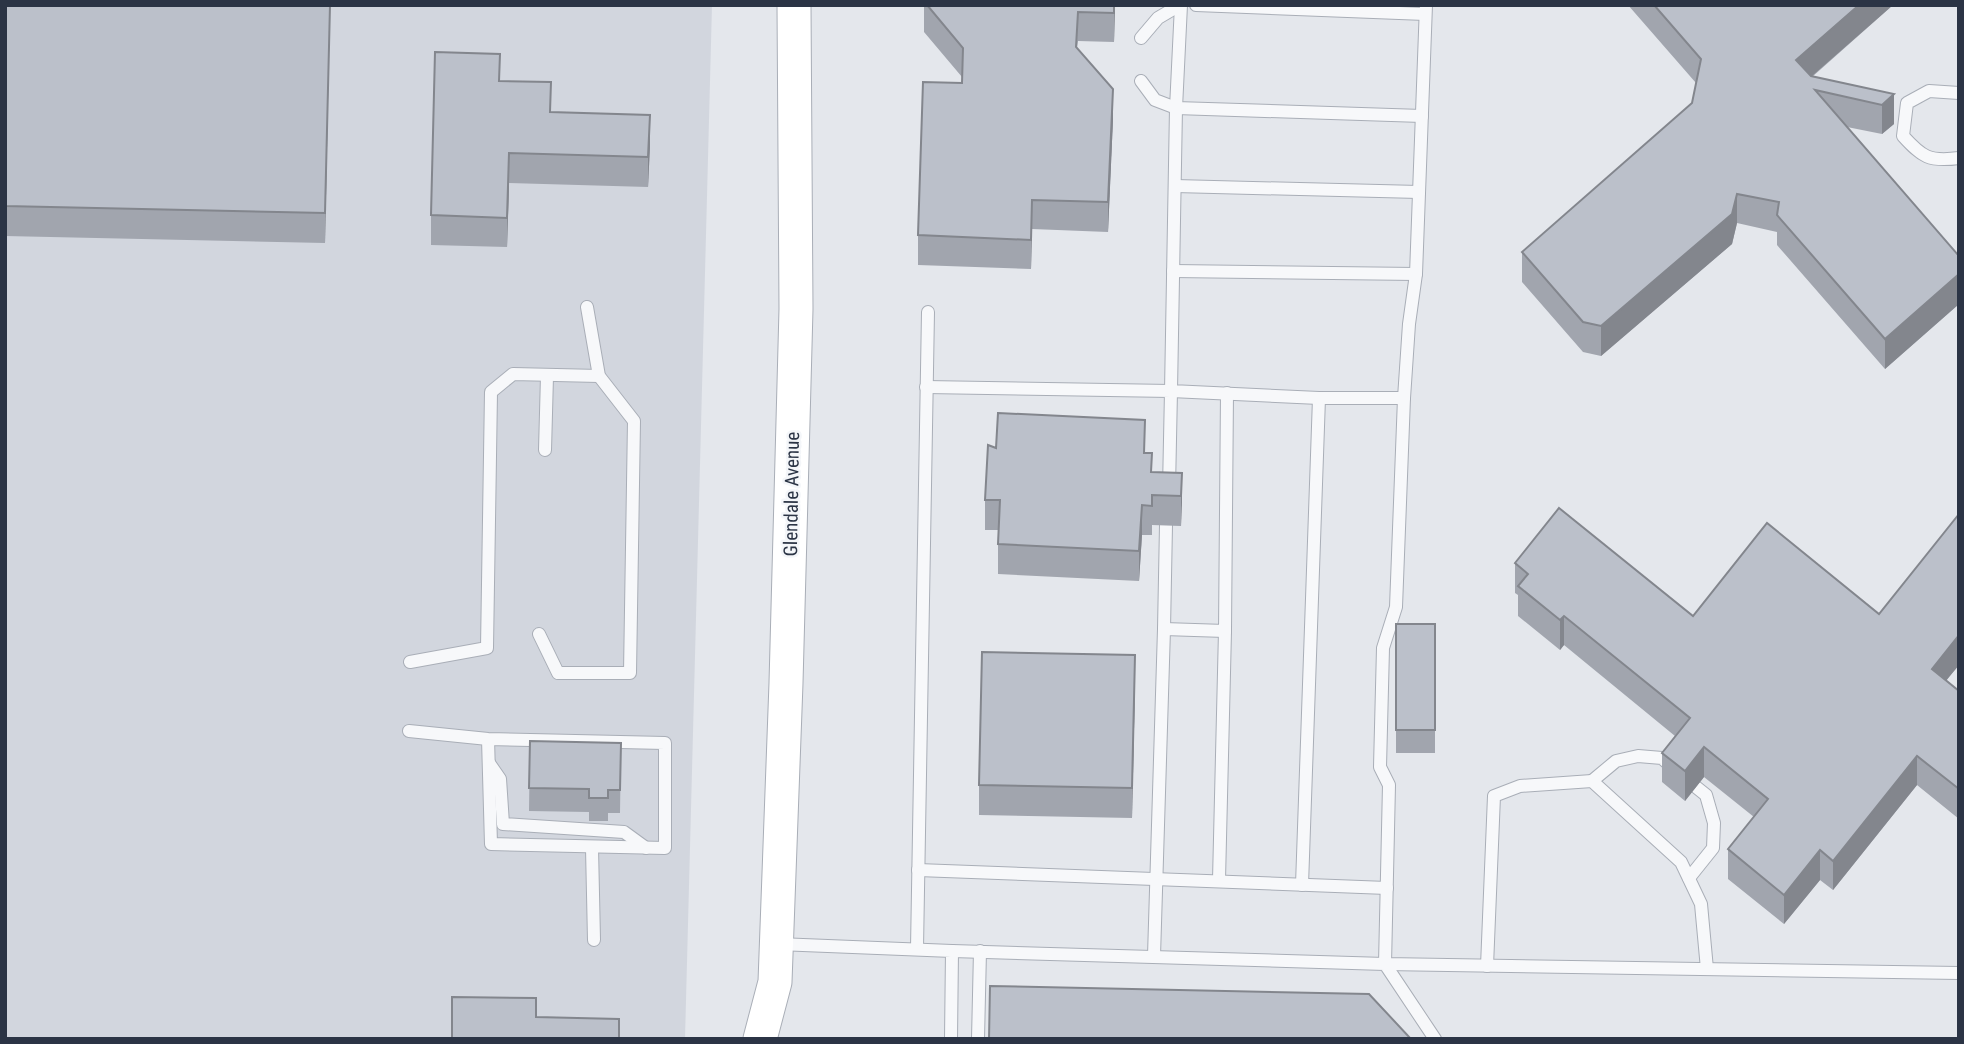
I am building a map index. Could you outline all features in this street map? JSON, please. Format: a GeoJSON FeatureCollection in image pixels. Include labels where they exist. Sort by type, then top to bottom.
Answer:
{"type":"FeatureCollection","features":[{"type":"Feature","properties":{"kind":"main road","name":"Glendale Avenue"},"geometry":{"type":"LineString","coordinates":[[760,1039],[775,982],[778,944],[796,309],[794,5]]}},
{"type":"Feature","properties":{"kind":"main road","name":"Glendale Avenue"},"geometry":{"type":"LineString","coordinates":[[775,982],[784,1039]]}},
{"type":"Feature","properties":{"kind":"lane"},"geometry":{"type":"LineString","coordinates":[[1141,38],[1158,18],[1181,5]]}},
{"type":"Feature","properties":{"kind":"lane"},"geometry":{"type":"LineString","coordinates":[[1168,502],[1176,108],[1181,5]]}},
{"type":"Feature","properties":{"kind":"lane"},"geometry":{"type":"LineString","coordinates":[[1196,5],[1425,10],[1416,274],[1409,324],[1404,398],[1396,607],[1383,648],[1380,767],[1389,785],[1385,964],[1435,1039]]}},
{"type":"Feature","properties":{"kind":"lane"},"geometry":{"type":"LineString","coordinates":[[1141,81],[1155,100],[1176,108],[1422,116]]}},
{"type":"Feature","properties":{"kind":"lane"},"geometry":{"type":"LineString","coordinates":[[1959,93],[1928,90],[1907,103],[1903,136],[1919,154],[1943,160],[1959,158]]}},
{"type":"Feature","properties":{"kind":"lane"},"geometry":{"type":"LineString","coordinates":[[1175,186],[1419,192]]}},
{"type":"Feature","properties":{"kind":"lane"},"geometry":{"type":"LineString","coordinates":[[1172,271],[1416,274]]}},
{"type":"Feature","properties":{"kind":"lane"},"geometry":{"type":"LineString","coordinates":[[539,634],[558,673],[630,673],[634,421],[599,376],[587,307]]}},
{"type":"Feature","properties":{"kind":"lane"},"geometry":{"type":"LineString","coordinates":[[917,948],[928,312]]}},
{"type":"Feature","properties":{"kind":"lane"},"geometry":{"type":"LineString","coordinates":[[410,662],[487,649],[491,392],[513,374],[599,376]]}},
{"type":"Feature","properties":{"kind":"lane"},"geometry":{"type":"LineString","coordinates":[[545,450],[547,376]]}},
{"type":"Feature","properties":{"kind":"lane"},"geometry":{"type":"LineString","coordinates":[[926,387],[1404,398]]}},
{"type":"Feature","properties":{"kind":"lane"},"geometry":{"type":"LineString","coordinates":[[1219,880],[1227,393]]}},
{"type":"Feature","properties":{"kind":"lane"},"geometry":{"type":"LineString","coordinates":[[1302,885],[1319,398]]}},
{"type":"Feature","properties":{"kind":"lane"},"geometry":{"type":"LineString","coordinates":[[1154,956],[1167,525]]}},
{"type":"Feature","properties":{"kind":"lane"},"geometry":{"type":"LineString","coordinates":[[1164,629],[1225,631]]}},
{"type":"Feature","properties":{"kind":"lane"},"geometry":{"type":"LineString","coordinates":[[409,731],[488,738],[665,743],[665,848],[491,844],[488,738]]}},
{"type":"Feature","properties":{"kind":"lane"},"geometry":{"type":"LineString","coordinates":[[1487,966],[1494,796],[1520,786],[1592,781],[1616,761],[1638,756],[1662,758],[1673,768]]}},
{"type":"Feature","properties":{"kind":"lane"},"geometry":{"type":"LineString","coordinates":[[489,763],[500,779],[503,824],[624,832],[646,848]]}},
{"type":"Feature","properties":{"kind":"lane"},"geometry":{"type":"LineString","coordinates":[[1592,781],[1681,862],[1701,904],[1707,970]]}},
{"type":"Feature","properties":{"kind":"lane"},"geometry":{"type":"LineString","coordinates":[[1689,878],[1713,848],[1714,823],[1706,795],[1696,787]]}},
{"type":"Feature","properties":{"kind":"lane"},"geometry":{"type":"LineString","coordinates":[[592,848],[594,940]]}},
{"type":"Feature","properties":{"kind":"lane"},"geometry":{"type":"LineString","coordinates":[[918,870],[1387,888]]}},
{"type":"Feature","properties":{"kind":"lane"},"geometry":{"type":"LineString","coordinates":[[778,944],[1385,964],[1959,973]]}},
{"type":"Feature","properties":{"kind":"lane"},"geometry":{"type":"LineString","coordinates":[[951,1039],[952,950]]}},
{"type":"Feature","properties":{"kind":"lane"},"geometry":{"type":"LineString","coordinates":[[978,1039],[980,951]]}},
{"type":"Feature","properties":{"kind":"shaded area"},"geometry":{"type":"Polygon","coordinates":[[[5,5],[712,5],[685,1039],[5,1039],[5,5]]]}},
{"type":"Feature","properties":{"kind":"building"},"geometry":{"type":"Polygon","coordinates":[[[5,5],[330,5],[325,213],[5,206],[5,5]]]}},
{"type":"Feature","properties":{"kind":"building"},"geometry":{"type":"Polygon","coordinates":[[[927,5],[1114,5],[1114,13],[1078,12],[1076,47],[1113,89],[1108,202],[1032,200],[1031,240],[918,235],[923,82],[962,83],[963,48],[927,5]]]}},
{"type":"Feature","properties":{"kind":"building"},"geometry":{"type":"Polygon","coordinates":[[[1654,5],[1859,5],[1796,60],[1811,76],[1894,94],[1882,105],[1815,90],[1959,256],[1959,274],[1885,339],[1777,215],[1779,202],[1737,194],[1732,214],[1601,326],[1583,322],[1522,252],[1692,103],[1701,59],[1654,5]]]}},
{"type":"Feature","properties":{"kind":"building"},"geometry":{"type":"Polygon","coordinates":[[[435,52],[500,54],[499,81],[551,82],[550,112],[650,115],[648,157],[509,153],[507,218],[431,215],[435,52]]]}},
{"type":"Feature","properties":{"kind":"building"},"geometry":{"type":"Polygon","coordinates":[[[998,413],[1145,420],[1144,453],[1152,453],[1151,472],[1182,473],[1181,496],[1152,495],[1152,506],[1142,505],[1139,551],[998,544],[1000,500],[985,500],[988,445],[996,448],[998,413]]]}},
{"type":"Feature","properties":{"kind":"building"},"geometry":{"type":"Polygon","coordinates":[[[1559,508],[1693,616],[1767,523],[1879,614],[1959,514],[1959,635],[1932,669],[1959,691],[1959,789],[1917,756],[1833,861],[1820,850],[1784,895],[1728,849],[1768,799],[1704,747],[1685,771],[1662,753],[1690,718],[1564,616],[1560,620],[1518,586],[1528,574],[1515,563],[1559,508]]]}},
{"type":"Feature","properties":{"kind":"building"},"geometry":{"type":"Polygon","coordinates":[[[1396,624],[1435,624],[1435,730],[1396,730],[1396,624]]]}},
{"type":"Feature","properties":{"kind":"building"},"geometry":{"type":"Polygon","coordinates":[[[982,652],[1135,655],[1132,788],[979,785],[982,652]]]}},
{"type":"Feature","properties":{"kind":"building"},"geometry":{"type":"Polygon","coordinates":[[[530,741],[621,743],[620,790],[608,790],[608,798],[589,798],[589,789],[529,788],[530,741]]]}},
{"type":"Feature","properties":{"kind":"building"},"geometry":{"type":"Polygon","coordinates":[[[990,986],[1369,994],[1411,1039],[989,1039],[990,986]]]}},
{"type":"Feature","properties":{"kind":"building"},"geometry":{"type":"Polygon","coordinates":[[[452,997],[536,998],[536,1017],[619,1019],[619,1039],[452,1039],[452,997]]]}}]}
